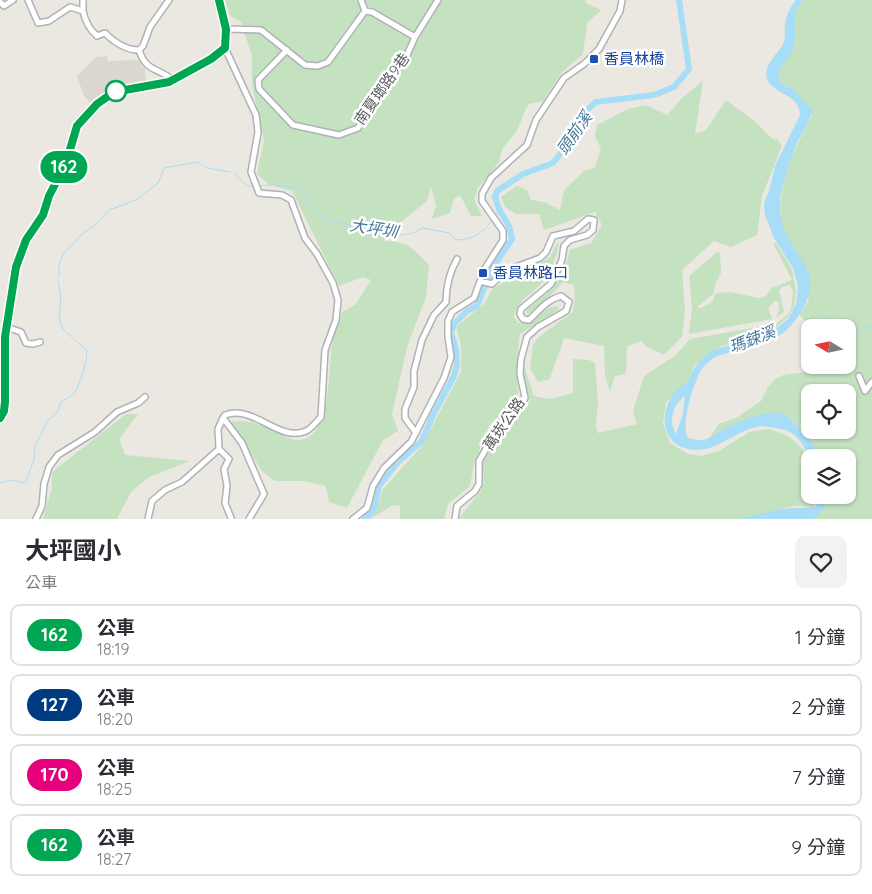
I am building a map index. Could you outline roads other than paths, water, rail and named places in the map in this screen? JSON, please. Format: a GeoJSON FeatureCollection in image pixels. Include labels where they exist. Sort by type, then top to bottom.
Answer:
{"type":"FeatureCollection","features":[{"type":"Feature","properties":{"kind":"street"},"geometry":{"type":"LineString","coordinates":[[0,2],[4,6],[13,0]]}},
{"type":"Feature","properties":{"kind":"street"},"geometry":{"type":"LineString","coordinates":[[28,0],[38,23],[50,22],[70,7],[82,12]]}},
{"type":"Feature","properties":{"kind":"street"},"geometry":{"type":"LineString","coordinates":[[83,0],[82,12],[84,21],[97,36],[105,32],[123,46],[132,50],[139,50],[143,46],[150,27],[168,0]]}},
{"type":"Feature","properties":{"kind":"street"},"geometry":{"type":"LineString","coordinates":[[219,0],[226,29],[225,48],[256,115],[258,132],[251,172],[254,184],[259,193],[282,195],[292,200],[305,238],[333,283],[338,300],[336,320],[324,350],[320,418],[306,431],[288,433],[250,414],[235,412],[225,415],[223,418],[218,429],[219,449],[229,459],[224,469],[227,486],[225,503],[231,518]]}},
{"type":"Feature","properties":{"kind":"street"},"geometry":{"type":"LineString","coordinates":[[361,0],[365,10]]}},
{"type":"Feature","properties":{"kind":"street"},"geometry":{"type":"LineString","coordinates":[[365,10],[372,12],[415,37],[438,0]]}},
{"type":"Feature","properties":{"kind":"street"},"geometry":{"type":"LineString","coordinates":[[353,519],[367,508],[373,486],[384,468],[411,442],[416,433],[444,378],[451,357],[448,321],[452,312],[472,301],[484,270],[503,240],[504,231],[482,201],[482,194],[491,178],[527,145],[536,120],[564,78],[584,64],[598,49],[620,12],[622,0]]}},
{"type":"Feature","properties":{"kind":"street"},"geometry":{"type":"LineString","coordinates":[[226,29],[261,30],[306,65],[318,66],[328,62],[365,10]]}},
{"type":"Feature","properties":{"kind":"street","name":"南夏瑯路9巷"},"geometry":{"type":"LineString","coordinates":[[287,50],[258,80],[259,89],[293,125],[339,135],[358,128],[407,55],[415,37]]}},
{"type":"Feature","properties":{"kind":"street"},"geometry":{"type":"LineString","coordinates":[[0,418],[4,411],[5,402],[2,338],[6,327],[16,267],[26,240],[43,215],[49,196],[66,163],[77,126],[97,104],[114,92],[169,82],[211,59],[225,48]]}},
{"type":"Feature","properties":{"kind":"street"},"geometry":{"type":"LineString","coordinates":[[139,50],[147,65],[166,74],[173,80]]}},
{"type":"Feature","properties":{"kind":"street","name":"萬崁公路"},"geometry":{"type":"LineString","coordinates":[[454,519],[457,506],[475,491],[479,484],[479,461],[502,422],[511,410],[522,404],[525,398],[520,374],[521,359],[527,337],[538,327],[566,311],[569,302],[561,296],[554,298],[544,304],[529,320],[523,318],[520,314],[521,309],[551,284],[562,260],[564,246],[570,240],[587,235],[593,230],[594,220],[588,219],[574,231],[556,234],[553,236],[546,252],[540,258],[505,271],[492,284],[480,281]]}},
{"type":"Feature","properties":{"kind":"street"},"geometry":{"type":"LineString","coordinates":[[416,433],[405,418],[405,408],[414,387],[414,371],[422,340],[434,316],[446,302],[445,292],[450,272],[457,259]]}},
{"type":"Feature","properties":{"kind":"street"},"geometry":{"type":"LineString","coordinates":[[6,327],[21,332],[26,343],[40,342]]}},
{"type":"Feature","properties":{"kind":"street"},"geometry":{"type":"LineString","coordinates":[[859,376],[866,391],[872,382]]}},
{"type":"Feature","properties":{"kind":"street"},"geometry":{"type":"LineString","coordinates":[[36,519],[42,506],[44,484],[49,467],[58,455],[95,432],[116,412],[138,403],[145,397]]}},
{"type":"Feature","properties":{"kind":"street"},"geometry":{"type":"LineString","coordinates":[[223,418],[242,443],[264,494],[249,519]]}},
{"type":"Feature","properties":{"kind":"street"},"geometry":{"type":"LineString","coordinates":[[148,519],[152,501],[165,490],[182,482],[219,449]]}},
{"type":"Feature","properties":{"kind":"water","name":"瑪鋉溪"},"geometry":{"type":"Polygon","coordinates":[[[796,0],[803,0],[796,12],[795,38],[792,52],[779,71],[779,78],[783,84],[794,90],[812,110],[788,170],[780,199],[780,212],[788,238],[808,272],[810,289],[808,298],[792,324],[779,336],[717,356],[705,365],[692,393],[687,414],[686,432],[688,438],[695,440],[706,439],[748,418],[778,413],[783,414],[794,422],[801,432],[801,439],[808,439],[816,449],[805,449],[797,437],[788,431],[758,426],[706,449],[688,449],[679,446],[667,433],[665,416],[670,399],[688,381],[695,367],[714,350],[773,331],[788,319],[796,304],[798,286],[793,268],[774,238],[765,215],[764,203],[775,166],[800,115],[796,103],[774,88],[767,79],[766,74],[771,60],[784,42],[786,18],[796,0]],[[685,396],[677,403],[673,413],[672,424],[676,434],[683,413],[685,396]]]}},
{"type":"Feature","properties":{"kind":"water"},"geometry":{"type":"Polygon","coordinates":[[[816,504],[826,504],[824,509],[813,519],[809,519],[811,514],[795,514],[782,519],[739,519],[780,509],[815,507],[816,504]]]}},
{"type":"Feature","properties":{"kind":"waterway","name":"頭前溪"},"geometry":{"type":"LineString","coordinates":[[365,519],[374,509],[379,486],[398,462],[422,441],[433,415],[454,376],[457,365],[456,349],[451,333],[454,324],[467,311],[477,306],[492,269],[512,239],[509,226],[499,209],[495,197],[497,191],[523,174],[553,163],[581,127],[587,110],[596,102],[654,95],[674,87],[689,69],[679,0]]}},
{"type":"Feature","properties":{"kind":"waterway","name":"大坪圳"},"geometry":{"type":"LineString","coordinates":[[59,277],[59,264],[64,253],[82,234],[95,225],[109,210],[136,200],[158,183],[164,168],[197,162],[207,168],[230,172]]}},
{"type":"Feature","properties":{"kind":"waterway","name":"大坪圳"},"geometry":{"type":"LineString","coordinates":[[234,174],[248,186],[252,186]]}},
{"type":"Feature","properties":{"kind":"waterway","name":"大坪圳"},"geometry":{"type":"LineString","coordinates":[[259,186],[297,187],[306,195],[311,208],[330,221],[364,228],[378,226],[390,233],[400,235],[413,233],[423,228],[449,233],[457,240],[462,240],[481,232],[492,220]]}},
{"type":"Feature","properties":{"kind":"waterway","name":"大坪圳"},"geometry":{"type":"LineString","coordinates":[[496,214],[499,209]]}},
{"type":"Feature","properties":{"kind":"waterway","name":"大坪圳"},"geometry":{"type":"LineString","coordinates":[[0,483],[12,480],[23,483],[26,481],[34,460],[35,447],[47,421],[57,413],[61,402],[73,395],[83,374],[87,351],[62,328],[59,316],[61,297],[58,281]]}},
{"type":"Feature","properties":{"kind":"waterway"},"geometry":{"type":"LineString","coordinates":[[806,303],[815,312],[827,319]]}},
{"type":"Feature","properties":{"kind":"waterway"},"geometry":{"type":"LineString","coordinates":[[856,332],[867,326],[872,327]]}},
{"type":"Feature","properties":{"kind":"waterway","name":"瑪鋉溪"},"geometry":{"type":"LineString","coordinates":[[779,517],[810,517],[816,513]]}},
{"type":"Feature","properties":{"kind":"place","name":"香員林橋"},"geometry":{"type":"Point","coordinates":[594,59]}},
{"type":"Feature","properties":{"kind":"place","name":"香員林路口"},"geometry":{"type":"Point","coordinates":[483,273]}}]}
